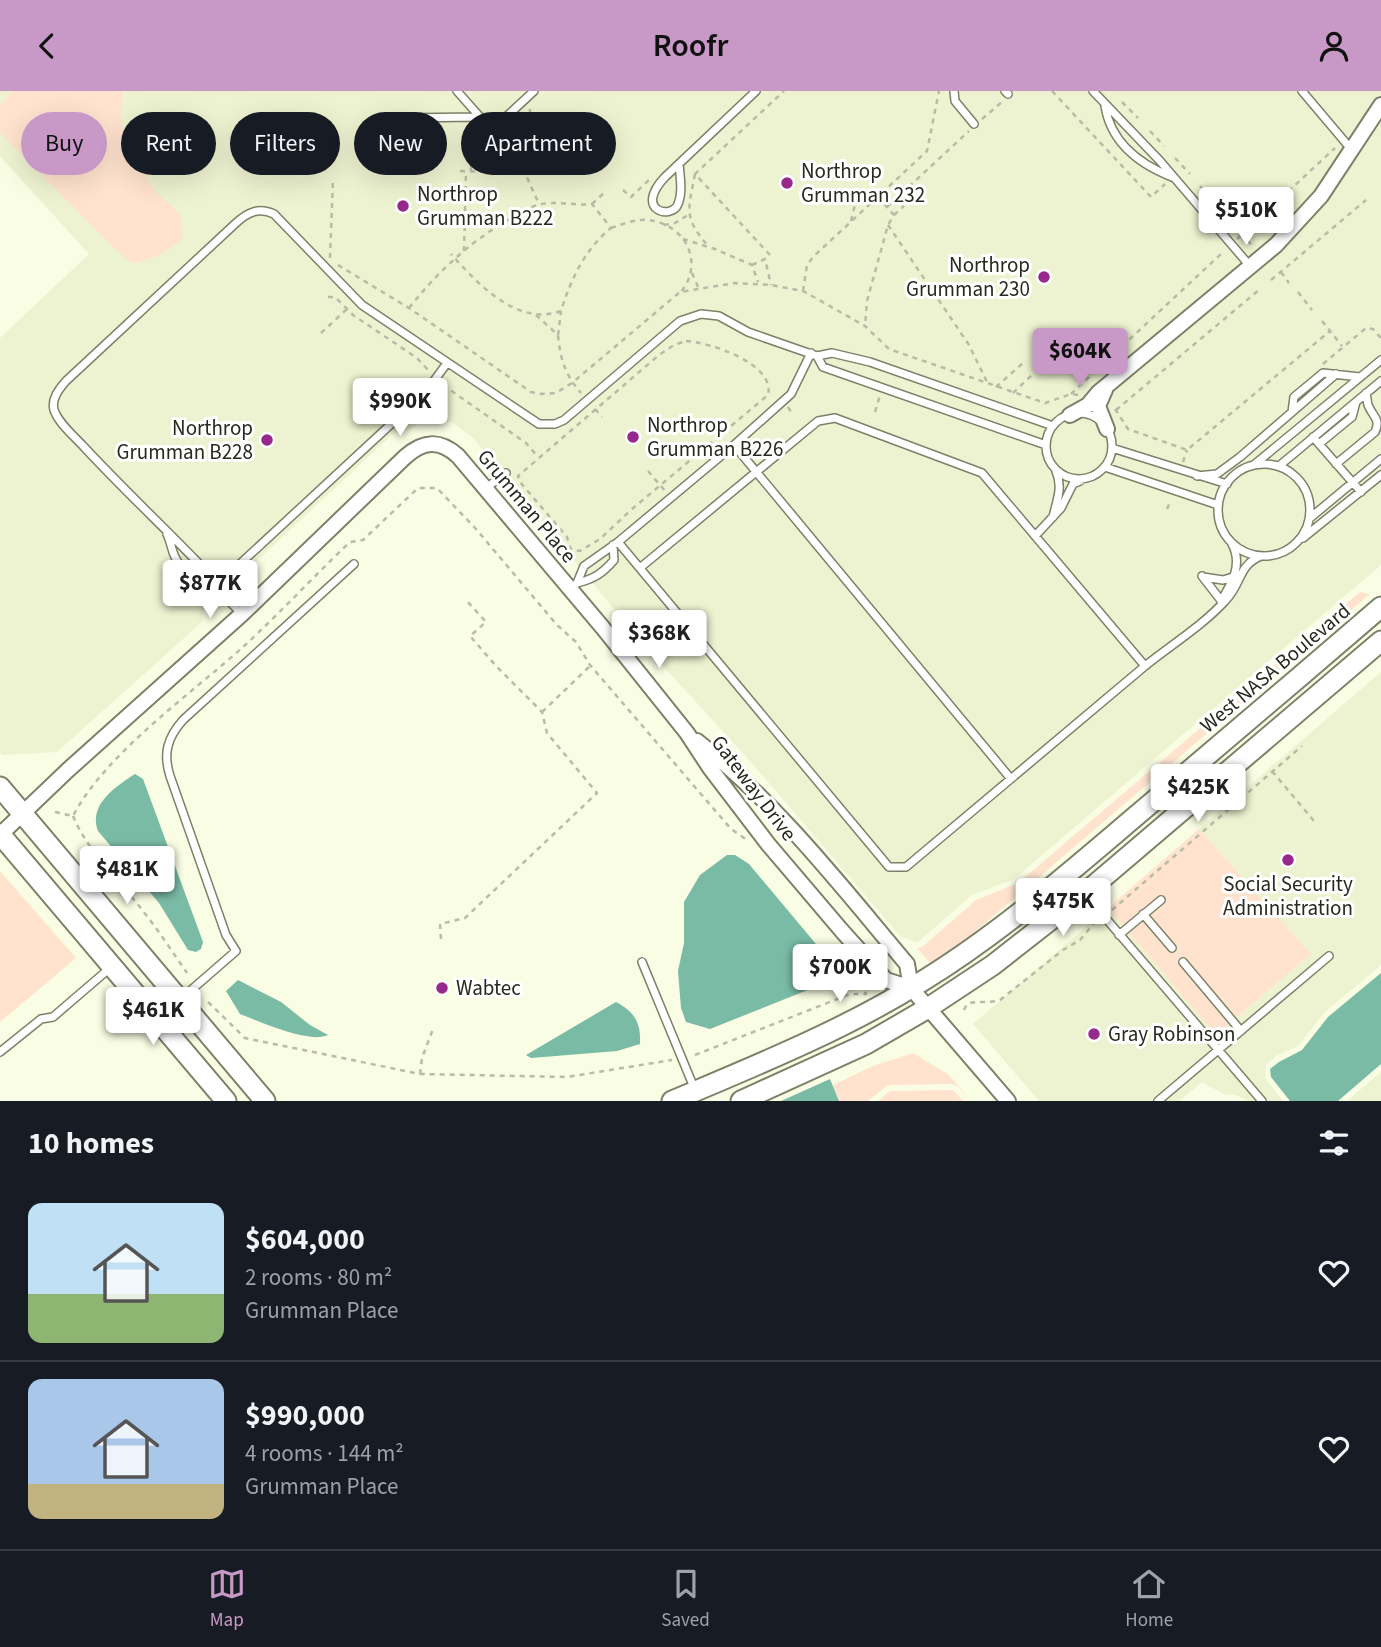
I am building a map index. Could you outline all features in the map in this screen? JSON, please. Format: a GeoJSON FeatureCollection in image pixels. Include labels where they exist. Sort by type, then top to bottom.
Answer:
{"type":"FeatureCollection","features":[{"type":"Feature","properties":{"kind":"main road","name":"West NASA Boulevard"},"geometry":{"type":"LineString","coordinates":[[672,1101],[817,1038],[911,988],[1028,907],[1381,607]]}},
{"type":"Feature","properties":{"kind":"main road"},"geometry":{"type":"LineString","coordinates":[[741,1101],[841,1056],[928,1008],[1003,957],[1085,893],[1379,643],[1360,625]]}},
{"type":"Feature","properties":{"kind":"main road"},"geometry":{"type":"LineString","coordinates":[[0,787],[265,1101]]}},
{"type":"Feature","properties":{"kind":"main road"},"geometry":{"type":"LineString","coordinates":[[0,834],[226,1101]]}},
{"type":"Feature","properties":{"kind":"street"},"geometry":{"type":"LineString","coordinates":[[1070,415],[1088,405],[1107,386],[1276,245],[1314,205],[1339,172],[1344,148],[1381,104]]}},
{"type":"Feature","properties":{"kind":"street"},"geometry":{"type":"LineString","coordinates":[[1107,386],[1098,406],[1107,429]]}},
{"type":"Feature","properties":{"kind":"street","name":"Grumman Place"},"geometry":{"type":"LineString","coordinates":[[0,834],[242,614],[394,467],[417,448],[435,443],[450,449],[574,586],[687,733]]}},
{"type":"Feature","properties":{"kind":"street","name":"Gateway Drive"},"geometry":{"type":"LineString","coordinates":[[687,733],[768,844],[842,931],[886,980],[911,988]]}},
{"type":"Feature","properties":{"kind":"street","name":"Gateway Drive"},"geometry":{"type":"LineString","coordinates":[[687,733],[742,777],[796,833],[907,964],[911,988],[1008,1101]]}},
{"type":"Feature","properties":{"kind":"lane"},"geometry":{"type":"LineString","coordinates":[[457,91],[476,112]]}},
{"type":"Feature","properties":{"kind":"lane"},"geometry":{"type":"LineString","coordinates":[[511,112],[534,91]]}},
{"type":"Feature","properties":{"kind":"lane"},"geometry":{"type":"LineString","coordinates":[[679,164],[681,191],[678,204],[674,210],[659,210],[650,197],[654,188],[679,164],[756,91]]}},
{"type":"Feature","properties":{"kind":"lane"},"geometry":{"type":"LineString","coordinates":[[954,91],[955,101],[974,124]]}},
{"type":"Feature","properties":{"kind":"lane"},"geometry":{"type":"LineString","coordinates":[[1093,91],[1133,132],[1250,266]]}},
{"type":"Feature","properties":{"kind":"lane"},"geometry":{"type":"LineString","coordinates":[[1302,91],[1344,148]]}},
{"type":"Feature","properties":{"kind":"lane"},"geometry":{"type":"LineString","coordinates":[[1105,105],[1107,121],[1113,133],[1139,162],[1175,179]]}},
{"type":"Feature","properties":{"kind":"lane"},"geometry":{"type":"LineString","coordinates":[[242,614],[215,587],[207,572],[58,417],[53,406],[55,397],[66,381],[246,214],[265,210],[274,215],[362,305],[528,418],[547,425],[564,420],[680,321],[689,316],[709,314],[719,316],[748,332],[814,354],[832,353],[870,362],[1053,426]]}},
{"type":"Feature","properties":{"kind":"lane"},"geometry":{"type":"LineString","coordinates":[[814,354],[823,367],[1046,445]]}},
{"type":"Feature","properties":{"kind":"lane"},"geometry":{"type":"LineString","coordinates":[[574,586],[584,566],[616,544],[791,394],[814,354]]}},
{"type":"Feature","properties":{"kind":"lane"},"geometry":{"type":"LineString","coordinates":[[1223,602],[1238,563],[1236,552],[1217,513],[1227,484],[1381,360]]}},
{"type":"Feature","properties":{"kind":"lane"},"geometry":{"type":"LineString","coordinates":[[165,531],[180,565],[194,580],[208,588],[215,587],[403,412],[447,363]]}},
{"type":"Feature","properties":{"kind":"lane"},"geometry":{"type":"LineString","coordinates":[[1197,476],[1217,474],[1292,412],[1294,397],[1323,373],[1360,377]]}},
{"type":"Feature","properties":{"kind":"lane"},"geometry":{"type":"LineString","coordinates":[[1279,466],[1316,440],[1381,380]]}},
{"type":"Feature","properties":{"kind":"lane"},"geometry":{"type":"LineString","coordinates":[[1336,464],[1376,432],[1379,426],[1379,420],[1369,407],[1366,393]]}},
{"type":"Feature","properties":{"kind":"lane"},"geometry":{"type":"LineString","coordinates":[[1035,536],[1061,508],[1073,484],[1099,473],[1105,467],[1112,448],[1107,429],[1091,415],[1070,415],[1053,426],[1046,445],[1047,454],[1060,482],[1060,492],[1052,517]]}},
{"type":"Feature","properties":{"kind":"lane"},"geometry":{"type":"LineString","coordinates":[[640,568],[818,421],[835,418],[982,473],[1145,666]]}},
{"type":"Feature","properties":{"kind":"lane"},"geometry":{"type":"LineString","coordinates":[[1316,440],[1361,492]]}},
{"type":"Feature","properties":{"kind":"lane"},"geometry":{"type":"LineString","coordinates":[[734,445],[1011,779]]}},
{"type":"Feature","properties":{"kind":"lane"},"geometry":{"type":"LineString","coordinates":[[1112,448],[1227,484]]}},
{"type":"Feature","properties":{"kind":"lane"},"geometry":{"type":"LineString","coordinates":[[1299,540],[1310,518],[1381,459]]}},
{"type":"Feature","properties":{"kind":"lane"},"geometry":{"type":"LineString","coordinates":[[1253,465],[1279,466],[1290,472],[1307,492],[1310,518]]}},
{"type":"Feature","properties":{"kind":"lane"},"geometry":{"type":"LineString","coordinates":[[1105,467],[1218,505]]}},
{"type":"Feature","properties":{"kind":"lane"},"geometry":{"type":"LineString","coordinates":[[1055,470],[1064,476],[1084,479]]}},
{"type":"Feature","properties":{"kind":"lane"},"geometry":{"type":"LineString","coordinates":[[485,489],[506,473]]}},
{"type":"Feature","properties":{"kind":"lane"},"geometry":{"type":"LineString","coordinates":[[616,544],[640,568],[889,866],[906,867],[1215,610],[1237,588],[1243,569],[1251,560],[1282,552],[1310,535],[1381,475]]}},
{"type":"Feature","properties":{"kind":"lane"},"geometry":{"type":"LineString","coordinates":[[1229,540],[1250,554],[1263,556]]}},
{"type":"Feature","properties":{"kind":"lane"},"geometry":{"type":"LineString","coordinates":[[574,586],[594,579],[607,568],[614,560],[616,544]]}},
{"type":"Feature","properties":{"kind":"lane"},"geometry":{"type":"LineString","coordinates":[[180,1000],[236,951],[226,935],[170,776],[165,755],[169,740],[183,720],[354,564]]}},
{"type":"Feature","properties":{"kind":"lane"},"geometry":{"type":"LineString","coordinates":[[1223,602],[1202,576],[1223,580],[1233,577]]}},
{"type":"Feature","properties":{"kind":"lane"},"geometry":{"type":"LineString","coordinates":[[1085,893],[1262,1101]]}},
{"type":"Feature","properties":{"kind":"lane"},"geometry":{"type":"LineString","coordinates":[[1119,935],[1161,899]]}},
{"type":"Feature","properties":{"kind":"lane"},"geometry":{"type":"LineString","coordinates":[[1143,915],[1172,949]]}},
{"type":"Feature","properties":{"kind":"lane"},"geometry":{"type":"LineString","coordinates":[[1158,1101],[1329,956]]}},
{"type":"Feature","properties":{"kind":"lane"},"geometry":{"type":"LineString","coordinates":[[642,962],[695,1091]]}},
{"type":"Feature","properties":{"kind":"lane"},"geometry":{"type":"LineString","coordinates":[[1183,962],[1241,1031]]}},
{"type":"Feature","properties":{"kind":"lane"},"geometry":{"type":"LineString","coordinates":[[0,1052],[41,1019],[53,1017],[112,966]]}},
{"type":"Feature","properties":{"kind":"path"},"geometry":{"type":"LineString","coordinates":[[710,247],[693,226],[688,215],[695,174],[784,91]]}},
{"type":"Feature","properties":{"kind":"path"},"geometry":{"type":"LineString","coordinates":[[803,291],[807,265],[927,151],[939,91]]}},
{"type":"Feature","properties":{"kind":"path"},"geometry":{"type":"LineString","coordinates":[[1052,91],[1151,197],[1165,184]]}},
{"type":"Feature","properties":{"kind":"path"},"geometry":{"type":"LineString","coordinates":[[887,207],[1003,100],[1005,104]]}},
{"type":"Feature","properties":{"kind":"path"},"geometry":{"type":"LineString","coordinates":[[1122,101],[1138,118]]}},
{"type":"Feature","properties":{"kind":"path"},"geometry":{"type":"LineString","coordinates":[[530,107],[530,112]]}},
{"type":"Feature","properties":{"kind":"path"},"geometry":{"type":"LineString","coordinates":[[1150,131],[1164,146]]}},
{"type":"Feature","properties":{"kind":"path"},"geometry":{"type":"LineString","coordinates":[[1237,239],[1344,148]]}},
{"type":"Feature","properties":{"kind":"path"},"geometry":{"type":"LineString","coordinates":[[1175,158],[1190,174]]}},
{"type":"Feature","properties":{"kind":"path"},"geometry":{"type":"LineString","coordinates":[[1127,172],[1136,164]]}},
{"type":"Feature","properties":{"kind":"path"},"geometry":{"type":"LineString","coordinates":[[583,395],[572,383],[561,361],[558,335],[561,311],[584,257],[611,228],[635,220],[650,220],[664,225],[683,239],[752,265],[771,254],[695,174]]}},
{"type":"Feature","properties":{"kind":"path"},"geometry":{"type":"LineString","coordinates":[[464,251],[466,175]]}},
{"type":"Feature","properties":{"kind":"path"},"geometry":{"type":"LineString","coordinates":[[526,175],[539,204]]}},
{"type":"Feature","properties":{"kind":"path"},"geometry":{"type":"LineString","coordinates":[[1200,186],[1221,208]]}},
{"type":"Feature","properties":{"kind":"path"},"geometry":{"type":"LineString","coordinates":[[409,308],[464,251],[491,230],[539,204],[592,204],[605,192]]}},
{"type":"Feature","properties":{"kind":"path"},"geometry":{"type":"LineString","coordinates":[[851,223],[858,192],[878,197],[894,215]]}},
{"type":"Feature","properties":{"kind":"path"},"geometry":{"type":"LineString","coordinates":[[1271,280],[1366,200]]}},
{"type":"Feature","properties":{"kind":"path"},"geometry":{"type":"LineString","coordinates":[[592,204],[611,228]]}},
{"type":"Feature","properties":{"kind":"path"},"geometry":{"type":"LineString","coordinates":[[865,326],[867,300],[888,225],[904,206]]}},
{"type":"Feature","properties":{"kind":"path"},"geometry":{"type":"LineString","coordinates":[[664,225],[675,223],[688,215]]}},
{"type":"Feature","properties":{"kind":"path"},"geometry":{"type":"LineString","coordinates":[[888,225],[970,345],[988,384]]}},
{"type":"Feature","properties":{"kind":"path"},"geometry":{"type":"LineString","coordinates":[[1235,225],[1254,248]]}},
{"type":"Feature","properties":{"kind":"path"},"geometry":{"type":"LineString","coordinates":[[683,239],[691,252],[692,273],[699,289]]}},
{"type":"Feature","properties":{"kind":"path"},"geometry":{"type":"LineString","coordinates":[[1071,394],[1222,253]]}},
{"type":"Feature","properties":{"kind":"path"},"geometry":{"type":"LineString","coordinates":[[451,254],[488,291],[506,303],[536,315],[558,335]]}},
{"type":"Feature","properties":{"kind":"path"},"geometry":{"type":"LineString","coordinates":[[765,259],[771,285]]}},
{"type":"Feature","properties":{"kind":"path"},"geometry":{"type":"LineString","coordinates":[[752,265],[758,284]]}},
{"type":"Feature","properties":{"kind":"path"},"geometry":{"type":"LineString","coordinates":[[1272,270],[1289,282]]}},
{"type":"Feature","properties":{"kind":"path"},"geometry":{"type":"LineString","coordinates":[[680,292],[692,273]]}},
{"type":"Feature","properties":{"kind":"path"},"geometry":{"type":"LineString","coordinates":[[1116,410],[1260,289]]}},
{"type":"Feature","properties":{"kind":"path"},"geometry":{"type":"LineString","coordinates":[[1298,292],[1312,310]]}},
{"type":"Feature","properties":{"kind":"path"},"geometry":{"type":"LineString","coordinates":[[328,297],[335,297],[347,309],[417,358],[430,373]]}},
{"type":"Feature","properties":{"kind":"path"},"geometry":{"type":"LineString","coordinates":[[321,333],[352,304]]}},
{"type":"Feature","properties":{"kind":"path"},"geometry":{"type":"LineString","coordinates":[[536,315],[561,311]]}},
{"type":"Feature","properties":{"kind":"path"},"geometry":{"type":"LineString","coordinates":[[1322,321],[1343,347]]}},
{"type":"Feature","properties":{"kind":"path"},"geometry":{"type":"LineString","coordinates":[[1317,369],[1366,328],[1373,329],[1381,338]]}},
{"type":"Feature","properties":{"kind":"path"},"geometry":{"type":"LineString","coordinates":[[1182,465],[1186,450],[1330,331]]}},
{"type":"Feature","properties":{"kind":"path"},"geometry":{"type":"LineString","coordinates":[[680,342],[703,344],[746,360],[764,374],[770,390],[768,395],[600,538],[580,551],[570,548],[567,537],[518,479],[521,473],[594,408],[665,349],[680,342]]}},
{"type":"Feature","properties":{"kind":"path"},"geometry":{"type":"LineString","coordinates":[[996,387],[1023,363]]}},
{"type":"Feature","properties":{"kind":"path"},"geometry":{"type":"LineString","coordinates":[[1013,393],[1033,374]]}},
{"type":"Feature","properties":{"kind":"path"},"geometry":{"type":"LineString","coordinates":[[440,383],[526,443],[539,457]]}},
{"type":"Feature","properties":{"kind":"path"},"geometry":{"type":"LineString","coordinates":[[874,412],[881,392]]}},
{"type":"Feature","properties":{"kind":"path"},"geometry":{"type":"LineString","coordinates":[[1109,404],[1128,429],[1186,450]]}},
{"type":"Feature","properties":{"kind":"path"},"geometry":{"type":"LineString","coordinates":[[788,407],[793,415]]}},
{"type":"Feature","properties":{"kind":"path"},"geometry":{"type":"LineString","coordinates":[[594,408],[602,417]]}},
{"type":"Feature","properties":{"kind":"path"},"geometry":{"type":"LineString","coordinates":[[648,471],[666,492]]}},
{"type":"Feature","properties":{"kind":"path"},"geometry":{"type":"LineString","coordinates":[[187,973],[145,914],[92,848],[78,828],[74,816],[90,788],[144,734],[244,646],[350,542],[363,540],[418,488],[437,488],[557,625],[576,642],[590,665],[731,829],[754,845]]}},
{"type":"Feature","properties":{"kind":"path"},"geometry":{"type":"LineString","coordinates":[[1167,509],[1174,494]]}},
{"type":"Feature","properties":{"kind":"path"},"geometry":{"type":"LineString","coordinates":[[441,939],[440,924],[466,918],[597,793],[547,733],[542,712],[496,667],[471,636],[486,622],[467,601]]}},
{"type":"Feature","properties":{"kind":"path"},"geometry":{"type":"LineString","coordinates":[[542,712],[590,665]]}},
{"type":"Feature","properties":{"kind":"path"},"geometry":{"type":"LineString","coordinates":[[964,1010],[967,1004],[972,1002],[992,1003],[1000,1000],[1063,950],[1080,940],[1103,915],[1152,877],[1170,858],[1181,852],[1302,746]]}},
{"type":"Feature","properties":{"kind":"path"},"geometry":{"type":"LineString","coordinates":[[1272,771],[1314,821]]}},
{"type":"Feature","properties":{"kind":"path"},"geometry":{"type":"LineString","coordinates":[[55,812],[74,816]]}},
{"type":"Feature","properties":{"kind":"path"},"geometry":{"type":"LineString","coordinates":[[695,1055],[850,994],[866,994],[856,971],[839,950]]}},
{"type":"Feature","properties":{"kind":"path"},"geometry":{"type":"LineString","coordinates":[[208,1002],[245,1038],[420,1074],[567,1077],[672,1060]]}},
{"type":"Feature","properties":{"kind":"path"},"geometry":{"type":"LineString","coordinates":[[420,1074],[422,1058],[433,1029]]}},
{"type":"Feature","properties":{"kind":"shaded area"},"geometry":{"type":"Polygon","coordinates":[[[0,91],[1381,91],[1381,565],[1014,879],[972,895],[918,942],[901,937],[751,762],[642,643],[473,438],[452,422],[422,422],[408,430],[395,432],[203,611],[202,622],[57,752],[2,755],[0,338],[89,254],[0,156],[0,91]]]}},
{"type":"Feature","properties":{"kind":"shaded area"},"geometry":{"type":"Polygon","coordinates":[[[12,91],[123,91],[121,175],[146,175],[154,190],[180,214],[183,238],[159,255],[132,263],[42,175],[107,175],[107,112],[21,112],[21,154],[0,133],[0,106],[12,91]]]}},
{"type":"Feature","properties":{"kind":"shaded area"},"geometry":{"type":"Polygon","coordinates":[[[1360,592],[1370,594],[963,942],[931,964],[917,948],[922,947],[976,900],[1018,883],[1360,592]]]}},
{"type":"Feature","properties":{"kind":"shaded area"},"geometry":{"type":"Polygon","coordinates":[[[1381,672],[1381,965],[1324,1013],[1298,1046],[1276,1056],[1266,1065],[1265,1078],[1283,1101],[1247,1101],[1236,1095],[1226,1095],[1202,1082],[1179,1101],[1039,1101],[973,1024],[1108,908],[1216,1035],[1311,954],[1199,829],[1381,672]]]}},
{"type":"Feature","properties":{"kind":"shaded area"},"geometry":{"type":"Polygon","coordinates":[[[1199,829],[1311,954],[1216,1035],[1108,908],[1199,829]]]}},
{"type":"Feature","properties":{"kind":"shaded area"},"geometry":{"type":"Polygon","coordinates":[[[0,871],[76,958],[0,1022],[0,871]]]}},
{"type":"Feature","properties":{"kind":"shaded area"},"geometry":{"type":"Polygon","coordinates":[[[913,1053],[949,1075],[971,1101],[952,1084],[888,1085],[868,1101],[839,1101],[833,1085],[873,1066],[913,1053]]]}},
{"type":"Feature","properties":{"kind":"shaded area"},"geometry":{"type":"Polygon","coordinates":[[[1381,1072],[1381,1101],[1347,1101],[1381,1072]]]}},
{"type":"Feature","properties":{"kind":"shaded area"},"geometry":{"type":"Polygon","coordinates":[[[953,1090],[963,1101],[878,1101],[890,1091],[953,1090]]]}},
{"type":"Feature","properties":{"kind":"water"},"geometry":{"type":"Polygon","coordinates":[[[135,774],[143,779],[203,942],[201,949],[196,952],[188,950],[159,903],[98,831],[96,822],[100,805],[112,791],[135,774]]]}},
{"type":"Feature","properties":{"kind":"water"},"geometry":{"type":"Polygon","coordinates":[[[727,855],[735,855],[749,864],[831,962],[834,972],[820,985],[710,1029],[686,1022],[681,1008],[678,971],[684,943],[684,902],[700,875],[727,855]]]}},
{"type":"Feature","properties":{"kind":"water"},"geometry":{"type":"Polygon","coordinates":[[[1381,973],[1381,1064],[1338,1101],[1290,1101],[1271,1077],[1270,1069],[1302,1050],[1328,1017],[1381,973]]]}},
{"type":"Feature","properties":{"kind":"water"},"geometry":{"type":"Polygon","coordinates":[[[238,980],[281,1002],[310,1025],[328,1035],[309,1037],[272,1027],[240,1014],[226,991],[238,980]]]}},
{"type":"Feature","properties":{"kind":"water"},"geometry":{"type":"Polygon","coordinates":[[[616,1002],[636,1019],[640,1044],[617,1051],[531,1058],[526,1055],[616,1002]]]}},
{"type":"Feature","properties":{"kind":"water"},"geometry":{"type":"Polygon","coordinates":[[[830,1079],[839,1101],[781,1101],[830,1079]]]}},
{"type":"Feature","properties":{"kind":"place","name":"Northrop Grumman 232"},"geometry":{"type":"Point","coordinates":[787,183]}},
{"type":"Feature","properties":{"kind":"place","name":"Northrop Grumman B222"},"geometry":{"type":"Point","coordinates":[403,206]}},
{"type":"Feature","properties":{"kind":"place","name":"Northrop Grumman 230"},"geometry":{"type":"Point","coordinates":[1044,277]}},
{"type":"Feature","properties":{"kind":"place","name":"Northrop Grumman B226"},"geometry":{"type":"Point","coordinates":[633,437]}},
{"type":"Feature","properties":{"kind":"place","name":"Northrop Grumman B228"},"geometry":{"type":"Point","coordinates":[267,440]}},
{"type":"Feature","properties":{"kind":"place","name":"Social Security Administration"},"geometry":{"type":"Point","coordinates":[1288,860]}},
{"type":"Feature","properties":{"kind":"place","name":"Wabtec"},"geometry":{"type":"Point","coordinates":[442,988]}},
{"type":"Feature","properties":{"kind":"place","name":"Gray Robinson"},"geometry":{"type":"Point","coordinates":[1094,1034]}}]}
